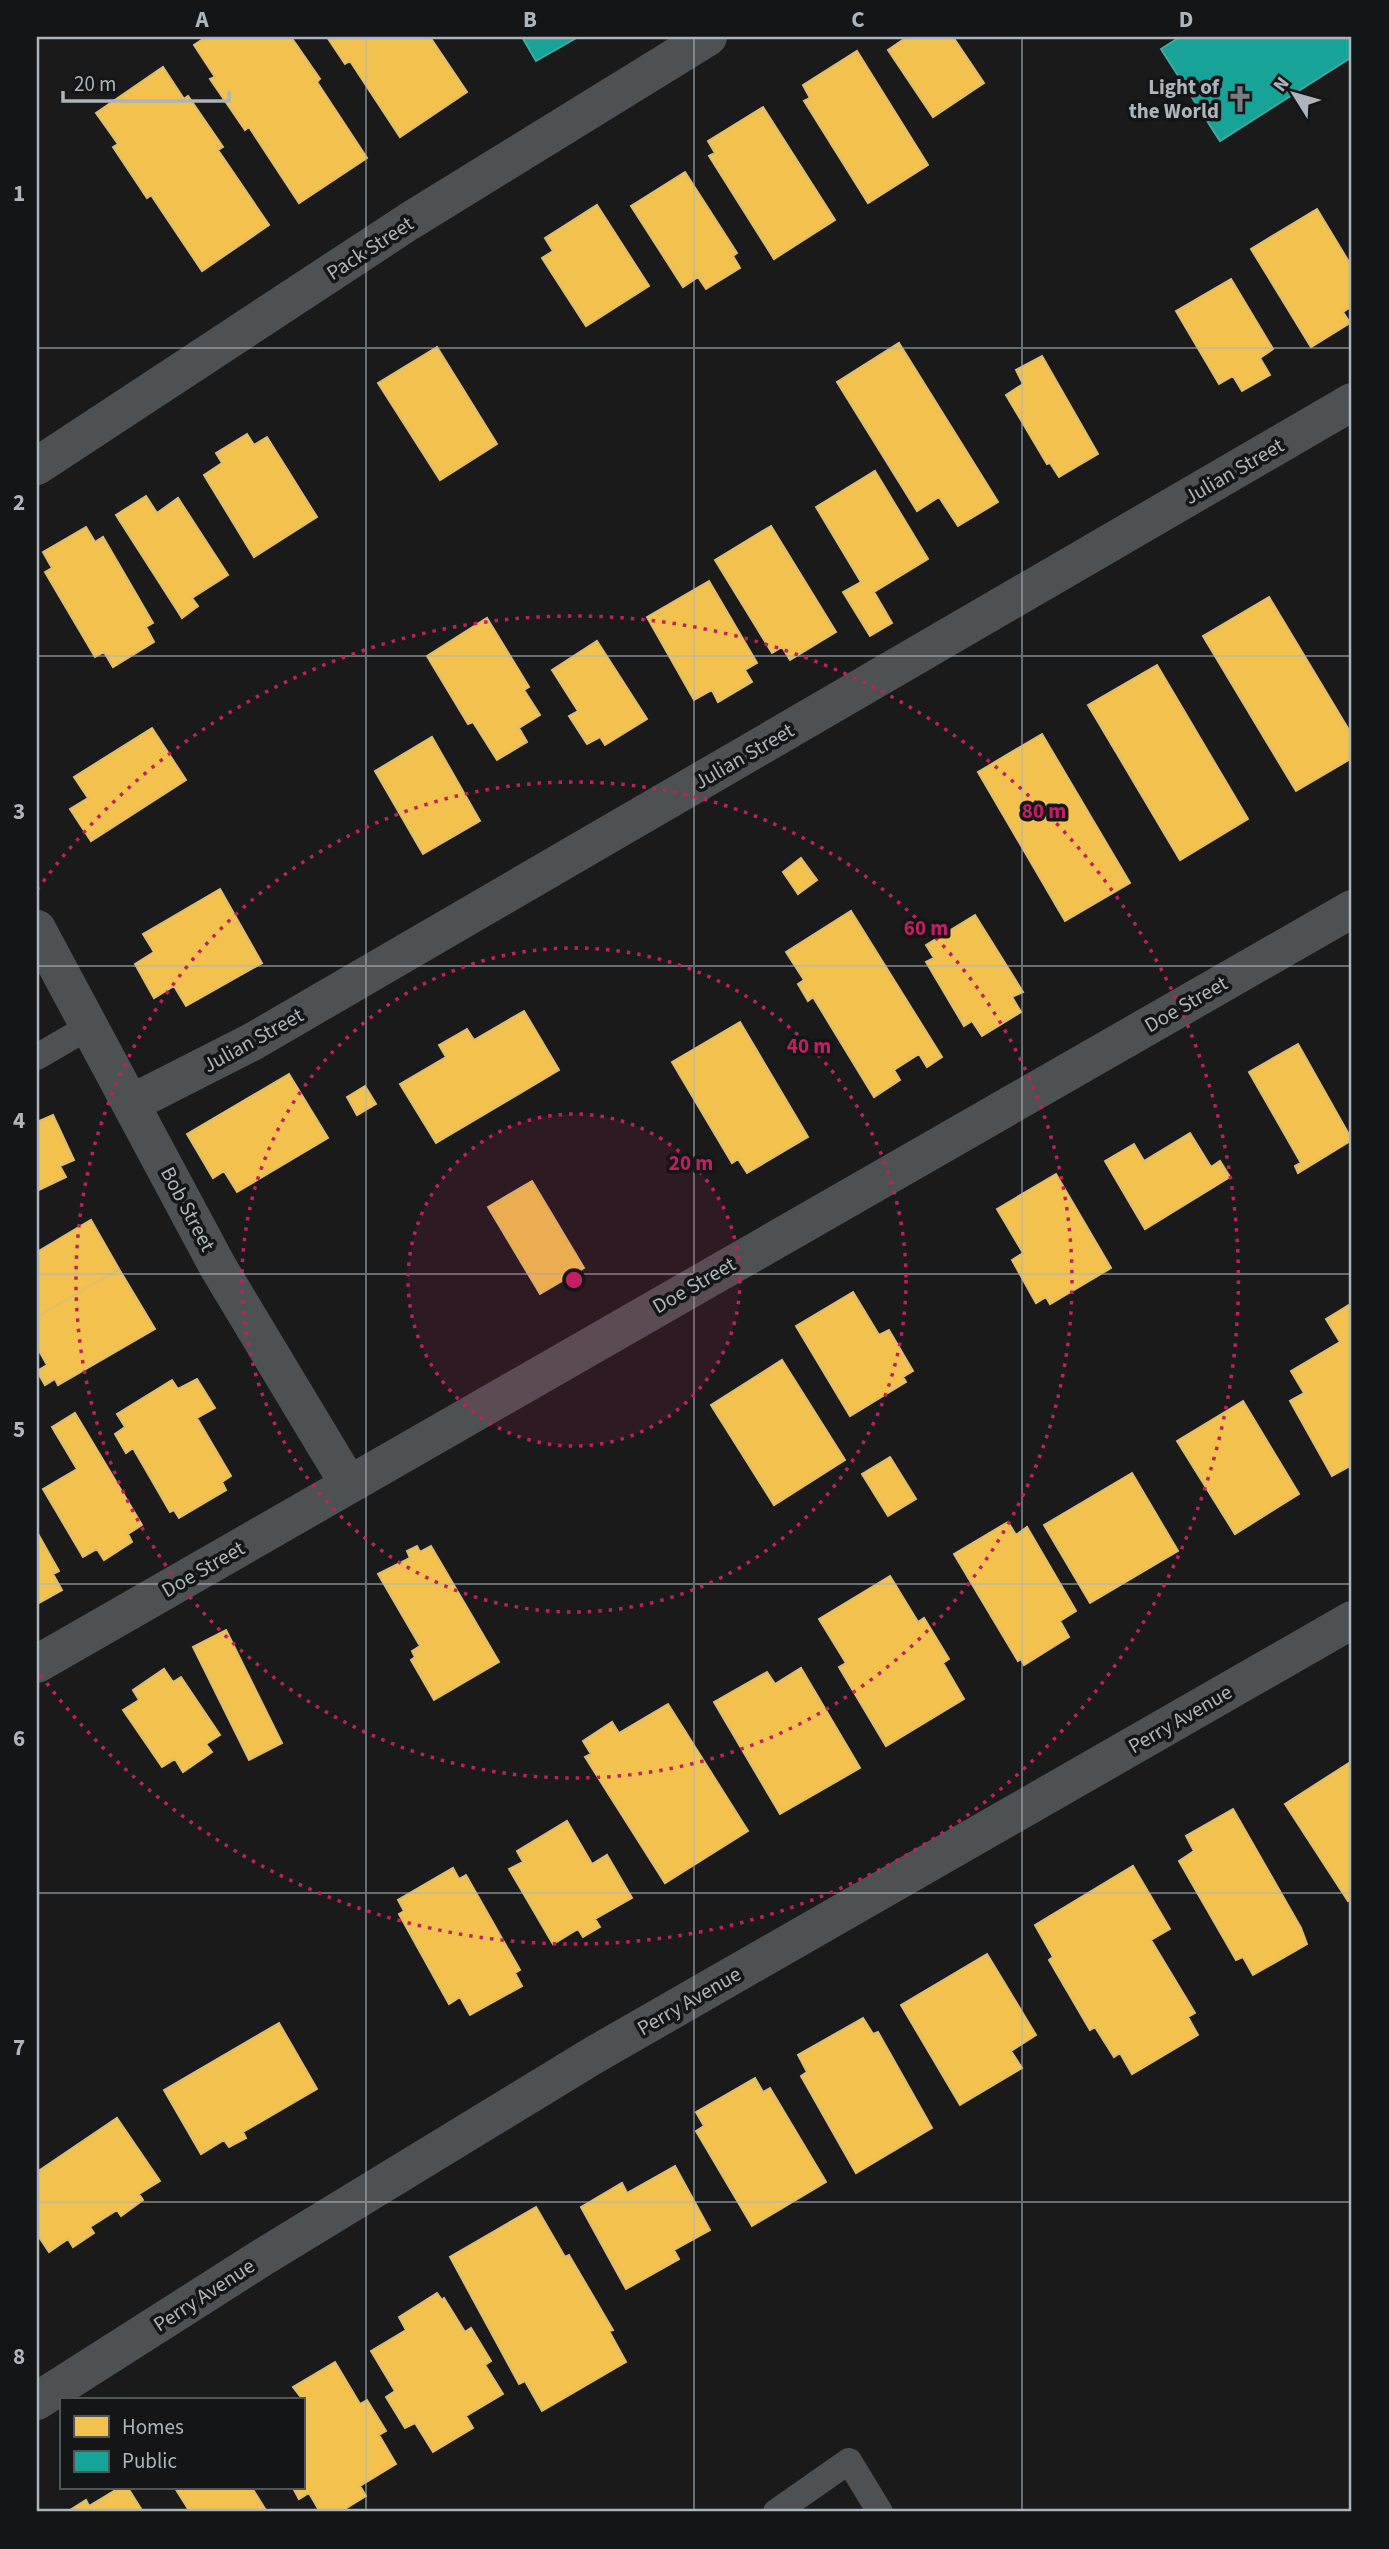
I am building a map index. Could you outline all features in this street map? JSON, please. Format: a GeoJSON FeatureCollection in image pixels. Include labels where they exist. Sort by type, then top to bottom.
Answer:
{"type":"FeatureCollection","features":[{"type":"Feature","properties":{"kind":"street","name":"Pack Street"},"geometry":{"type":"LineString","coordinates":[[37,466],[408,222],[708,37]]}},
{"type":"Feature","properties":{"kind":"street","name":"Julian Street"},"geometry":{"type":"LineString","coordinates":[[132,1103],[264,1035],[1352,402]]}},
{"type":"Feature","properties":{"kind":"street","name":"Doe Street"},"geometry":{"type":"LineString","coordinates":[[37,1664],[348,1483],[1352,909]]}},
{"type":"Feature","properties":{"kind":"street","name":"Bob Street"},"geometry":{"type":"LineString","coordinates":[[37,929],[218,1267],[348,1483]]}},
{"type":"Feature","properties":{"kind":"street","name":"Perry Avenue"},"geometry":{"type":"LineString","coordinates":[[37,2401],[262,2258],[594,2055],[1352,1620]]}},
{"type":"Feature","properties":{"kind":"lane"},"geometry":{"type":"LineString","coordinates":[[37,1058],[90,1026]]}},
{"type":"Feature","properties":{"kind":"lane"},"geometry":{"type":"LineString","coordinates":[[776,2512],[849,2461],[880,2512]]}},
{"type":"Feature","properties":{"kind":"building: Homes"},"geometry":{"type":"Polygon","coordinates":[[[206,37],[291,37],[320,79],[317,82],[367,158],[299,203],[249,127],[245,130],[210,79],[215,77],[194,45],[206,37]]]}},
{"type":"Feature","properties":{"kind":"building: Homes"},"geometry":{"type":"Polygon","coordinates":[[[327,37],[430,37],[467,92],[400,137],[350,61],[345,64],[327,37]]]}},
{"type":"Feature","properties":{"kind":"building: Homes"},"geometry":{"type":"Polygon","coordinates":[[[907,37],[953,37],[984,83],[933,117],[888,50],[907,37]]]}},
{"type":"Feature","properties":{"kind":"building: Homes"},"geometry":{"type":"Polygon","coordinates":[[[857,51],[928,165],[868,203],[804,101],[810,98],[803,85],[857,51]]]}},
{"type":"Feature","properties":{"kind":"building: Homes"},"geometry":{"type":"Polygon","coordinates":[[[163,67],[184,99],[188,96],[223,147],[218,150],[269,225],[202,271],[151,195],[147,198],[113,147],[118,144],[96,113],[163,67]]]}},
{"type":"Feature","properties":{"kind":"building: Homes"},"geometry":{"type":"Polygon","coordinates":[[[763,107],[835,220],[774,259],[709,156],[715,153],[708,141],[763,107]]]}},
{"type":"Feature","properties":{"kind":"building: Homes"},"geometry":{"type":"Polygon","coordinates":[[[685,172],[737,253],[733,256],[740,268],[706,289],[698,277],[683,287],[631,206],[685,172]]]}},
{"type":"Feature","properties":{"kind":"building: Homes"},"geometry":{"type":"Polygon","coordinates":[[[597,205],[649,286],[586,326],[542,258],[553,251],[545,238],[597,205]]]}},
{"type":"Feature","properties":{"kind":"building: Homes"},"geometry":{"type":"Polygon","coordinates":[[[1317,209],[1352,267],[1352,306],[1343,312],[1350,323],[1311,347],[1251,249],[1317,209]]]}},
{"type":"Feature","properties":{"kind":"building: Homes"},"geometry":{"type":"Polygon","coordinates":[[[1231,279],[1273,349],[1260,358],[1270,375],[1242,391],[1233,376],[1219,384],[1176,311],[1231,279]]]}},
{"type":"Feature","properties":{"kind":"building: Homes"},"geometry":{"type":"Polygon","coordinates":[[[899,343],[998,502],[958,526],[939,497],[917,511],[837,382],[899,343]]]}},
{"type":"Feature","properties":{"kind":"building: Homes"},"geometry":{"type":"Polygon","coordinates":[[[437,347],[497,444],[440,480],[378,383],[437,347]]]}},
{"type":"Feature","properties":{"kind":"building: Homes"},"geometry":{"type":"Polygon","coordinates":[[[1042,356],[1098,454],[1059,477],[1050,463],[1047,464],[1006,395],[1023,384],[1016,370],[1042,356]]]}},
{"type":"Feature","properties":{"kind":"building: Homes"},"geometry":{"type":"Polygon","coordinates":[[[247,434],[254,445],[267,437],[317,517],[254,557],[204,475],[222,463],[216,453],[247,434]]]}},
{"type":"Feature","properties":{"kind":"building: Homes"},"geometry":{"type":"Polygon","coordinates":[[[875,471],[928,559],[874,592],[892,623],[870,636],[843,592],[861,582],[816,507],[875,471]]]}},
{"type":"Feature","properties":{"kind":"building: Homes"},"geometry":{"type":"Polygon","coordinates":[[[146,496],[157,513],[178,498],[228,575],[192,598],[198,606],[182,618],[116,515],[146,496]]]}},
{"type":"Feature","properties":{"kind":"building: Homes"},"geometry":{"type":"Polygon","coordinates":[[[771,526],[836,632],[790,660],[782,647],[772,653],[715,560],[771,526]]]}},
{"type":"Feature","properties":{"kind":"building: Homes"},"geometry":{"type":"Polygon","coordinates":[[[86,527],[95,542],[103,537],[153,623],[146,627],[154,642],[113,667],[104,652],[95,657],[45,572],[52,568],[43,552],[86,527]]]}},
{"type":"Feature","properties":{"kind":"building: Homes"},"geometry":{"type":"Polygon","coordinates":[[[709,581],[757,663],[745,670],[752,682],[718,702],[712,690],[694,700],[647,617],[709,581]]]}},
{"type":"Feature","properties":{"kind":"building: Homes"},"geometry":{"type":"Polygon","coordinates":[[[1269,597],[1352,735],[1352,758],[1296,791],[1203,636],[1269,597]]]}},
{"type":"Feature","properties":{"kind":"building: Homes"},"geometry":{"type":"Polygon","coordinates":[[[487,618],[529,687],[524,690],[540,715],[519,728],[527,742],[497,760],[473,722],[468,724],[427,656],[487,618]]]}},
{"type":"Feature","properties":{"kind":"building: Homes"},"geometry":{"type":"Polygon","coordinates":[[[597,641],[647,719],[605,745],[600,737],[587,744],[569,716],[578,711],[552,670],[597,641]]]}},
{"type":"Feature","properties":{"kind":"building: Homes"},"geometry":{"type":"Polygon","coordinates":[[[1157,665],[1248,819],[1180,860],[1088,705],[1157,665]]]}},
{"type":"Feature","properties":{"kind":"building: Homes"},"geometry":{"type":"Polygon","coordinates":[[[152,728],[186,780],[91,841],[70,809],[88,798],[74,777],[152,728]]]}},
{"type":"Feature","properties":{"kind":"building: Homes"},"geometry":{"type":"Polygon","coordinates":[[[1042,734],[1130,883],[1065,921],[978,772],[1042,734]]]}},
{"type":"Feature","properties":{"kind":"building: Homes"},"geometry":{"type":"Polygon","coordinates":[[[432,737],[480,821],[423,854],[375,771],[432,737]]]}},
{"type":"Feature","properties":{"kind":"building: Homes"},"geometry":{"type":"Polygon","coordinates":[[[801,858],[817,880],[798,894],[783,872],[801,858]]]}},
{"type":"Feature","properties":{"kind":"building: Homes"},"geometry":{"type":"Polygon","coordinates":[[[220,889],[262,963],[186,1006],[174,986],[154,998],[135,964],[154,952],[143,934],[220,889]]]}},
{"type":"Feature","properties":{"kind":"building: Homes"},"geometry":{"type":"Polygon","coordinates":[[[851,911],[942,1057],[927,1067],[919,1054],[894,1070],[900,1080],[874,1097],[813,997],[808,1001],[798,984],[804,980],[786,952],[851,911]]]}},
{"type":"Feature","properties":{"kind":"building: Homes"},"geometry":{"type":"Polygon","coordinates":[[[975,915],[1023,992],[1012,997],[1021,1012],[982,1036],[972,1021],[964,1026],[926,962],[934,958],[926,945],[975,915]]]}},
{"type":"Feature","properties":{"kind":"building: Homes"},"geometry":{"type":"Polygon","coordinates":[[[524,1011],[559,1070],[436,1143],[400,1084],[446,1057],[439,1045],[467,1029],[474,1040],[524,1011]]]}},
{"type":"Feature","properties":{"kind":"building: Homes"},"geometry":{"type":"Polygon","coordinates":[[[740,1022],[808,1137],[747,1173],[738,1159],[732,1163],[672,1062],[740,1022]]]}},
{"type":"Feature","properties":{"kind":"building: Homes"},"geometry":{"type":"Polygon","coordinates":[[[1298,1044],[1352,1140],[1298,1173],[1295,1166],[1301,1163],[1249,1072],[1298,1044]]]}},
{"type":"Feature","properties":{"kind":"building: Homes"},"geometry":{"type":"Polygon","coordinates":[[[289,1074],[328,1138],[237,1192],[224,1171],[213,1178],[187,1134],[289,1074]]]}},
{"type":"Feature","properties":{"kind":"building: Homes"},"geometry":{"type":"Polygon","coordinates":[[[365,1086],[376,1104],[357,1115],[347,1097],[365,1086]]]}},
{"type":"Feature","properties":{"kind":"building: Homes"},"geometry":{"type":"Polygon","coordinates":[[[53,1115],[74,1160],[60,1166],[66,1177],[37,1191],[37,1122],[53,1115]]]}},
{"type":"Feature","properties":{"kind":"building: Homes"},"geometry":{"type":"Polygon","coordinates":[[[1190,1133],[1211,1167],[1220,1161],[1230,1177],[1145,1229],[1105,1161],[1134,1144],[1144,1161],[1190,1133]]]}},
{"type":"Feature","properties":{"kind":"building: Homes"},"geometry":{"type":"Polygon","coordinates":[[[1056,1174],[1111,1268],[1050,1304],[1046,1297],[1036,1303],[1012,1260],[1023,1253],[997,1209],[1056,1174]]]}},
{"type":"Feature","properties":{"kind":"building: Homes"},"geometry":{"type":"Polygon","coordinates":[[[532,1181],[584,1268],[540,1294],[488,1207],[532,1181]]]}},
{"type":"Feature","properties":{"kind":"building: Homes"},"geometry":{"type":"Polygon","coordinates":[[[91,1220],[119,1269],[37,1317],[37,1252],[91,1220]]]}},
{"type":"Feature","properties":{"kind":"building: Homes"},"geometry":{"type":"Polygon","coordinates":[[[119,1269],[155,1329],[58,1385],[55,1379],[45,1385],[37,1371],[47,1365],[37,1347],[37,1317],[119,1269]]]}},
{"type":"Feature","properties":{"kind":"building: Homes"},"geometry":{"type":"Polygon","coordinates":[[[853,1292],[879,1335],[889,1330],[913,1371],[903,1377],[906,1382],[850,1416],[796,1326],[853,1292]]]}},
{"type":"Feature","properties":{"kind":"building: Homes"},"geometry":{"type":"Polygon","coordinates":[[[1349,1305],[1352,1311],[1352,1465],[1332,1476],[1290,1401],[1304,1393],[1291,1371],[1340,1342],[1326,1319],[1349,1305]]]}},
{"type":"Feature","properties":{"kind":"building: Homes"},"geometry":{"type":"Polygon","coordinates":[[[782,1360],[845,1460],[774,1505],[711,1405],[782,1360]]]}},
{"type":"Feature","properties":{"kind":"building: Homes"},"geometry":{"type":"Polygon","coordinates":[[[197,1379],[215,1408],[197,1418],[231,1476],[222,1482],[226,1490],[179,1518],[174,1510],[170,1512],[133,1448],[126,1453],[115,1434],[125,1427],[117,1414],[172,1380],[178,1389],[197,1379]]]}},
{"type":"Feature","properties":{"kind":"building: Homes"},"geometry":{"type":"Polygon","coordinates":[[[1243,1401],[1299,1494],[1235,1534],[1177,1441],[1243,1401]]]}},
{"type":"Feature","properties":{"kind":"building: Homes"},"geometry":{"type":"Polygon","coordinates":[[[75,1413],[142,1525],[128,1534],[132,1542],[104,1560],[97,1549],[83,1557],[43,1489],[77,1469],[52,1427],[75,1413]]]}},
{"type":"Feature","properties":{"kind":"building: Homes"},"geometry":{"type":"Polygon","coordinates":[[[890,1457],[916,1499],[888,1516],[862,1474],[890,1457]]]}},
{"type":"Feature","properties":{"kind":"building: Homes"},"geometry":{"type":"Polygon","coordinates":[[[1132,1473],[1178,1551],[1090,1603],[1044,1525],[1132,1473]]]}},
{"type":"Feature","properties":{"kind":"building: Homes"},"geometry":{"type":"Polygon","coordinates":[[[1008,1522],[1016,1535],[1027,1527],[1076,1611],[1060,1621],[1069,1637],[1024,1665],[1021,1659],[1018,1661],[954,1554],[1008,1522]]]}},
{"type":"Feature","properties":{"kind":"building: Homes"},"geometry":{"type":"Polygon","coordinates":[[[37,1532],[59,1571],[53,1574],[62,1590],[37,1604],[37,1532]]]}},
{"type":"Feature","properties":{"kind":"building: Homes"},"geometry":{"type":"Polygon","coordinates":[[[417,1546],[420,1552],[431,1546],[499,1662],[434,1700],[411,1660],[415,1657],[412,1651],[420,1646],[378,1574],[410,1558],[407,1551],[417,1546]]]}},
{"type":"Feature","properties":{"kind":"building: Homes"},"geometry":{"type":"Polygon","coordinates":[[[890,1576],[918,1622],[924,1618],[949,1659],[943,1663],[964,1699],[886,1746],[839,1667],[846,1663],[819,1619],[890,1576]]]}},
{"type":"Feature","properties":{"kind":"building: Homes"},"geometry":{"type":"Polygon","coordinates":[[[226,1630],[282,1743],[249,1760],[193,1647],[226,1630]]]}},
{"type":"Feature","properties":{"kind":"building: Homes"},"geometry":{"type":"Polygon","coordinates":[[[801,1668],[860,1768],[780,1814],[714,1702],[767,1672],[775,1684],[801,1668]]]}},
{"type":"Feature","properties":{"kind":"building: Homes"},"geometry":{"type":"Polygon","coordinates":[[[164,1669],[173,1682],[181,1677],[220,1735],[206,1744],[212,1752],[183,1772],[175,1759],[162,1767],[123,1710],[139,1700],[133,1690],[164,1669]]]}},
{"type":"Feature","properties":{"kind":"building: Homes"},"geometry":{"type":"Polygon","coordinates":[[[668,1704],[748,1831],[665,1883],[585,1757],[591,1754],[583,1741],[612,1722],[619,1733],[668,1704]]]}},
{"type":"Feature","properties":{"kind":"building: Homes"},"geometry":{"type":"Polygon","coordinates":[[[1352,1761],[1352,1898],[1348,1901],[1285,1804],[1352,1761]]]}},
{"type":"Feature","properties":{"kind":"building: Homes"},"geometry":{"type":"Polygon","coordinates":[[[1233,1809],[1301,1928],[1307,1944],[1253,1975],[1243,1957],[1236,1960],[1179,1861],[1194,1851],[1186,1836],[1233,1809]]]}},
{"type":"Feature","properties":{"kind":"building: Homes"},"geometry":{"type":"Polygon","coordinates":[[[567,1821],[592,1864],[607,1855],[632,1898],[595,1919],[600,1927],[583,1937],[578,1929],[553,1944],[509,1869],[523,1862],[517,1851],[567,1821]]]}},
{"type":"Feature","properties":{"kind":"building: Homes"},"geometry":{"type":"Polygon","coordinates":[[[1133,1866],[1170,1929],[1151,1940],[1195,2013],[1188,2017],[1198,2035],[1132,2074],[1120,2053],[1114,2057],[1095,2027],[1090,2030],[1049,1960],[1053,1957],[1035,1925],[1133,1866]]]}},
{"type":"Feature","properties":{"kind":"building: Homes"},"geometry":{"type":"Polygon","coordinates":[[[453,1868],[459,1879],[466,1875],[520,1970],[515,1973],[522,1986],[470,2015],[460,1997],[449,2004],[399,1914],[404,1911],[398,1900],[453,1868]]]}},
{"type":"Feature","properties":{"kind":"building: Homes"},"geometry":{"type":"Polygon","coordinates":[[[987,1954],[1036,2035],[1011,2051],[1022,2068],[960,2105],[901,2005],[987,1954]]]}},
{"type":"Feature","properties":{"kind":"building: Homes"},"geometry":{"type":"Polygon","coordinates":[[[863,2018],[873,2034],[878,2032],[932,2128],[856,2173],[801,2076],[807,2072],[798,2055],[863,2018]]]}},
{"type":"Feature","properties":{"kind":"building: Homes"},"geometry":{"type":"Polygon","coordinates":[[[279,2023],[317,2089],[243,2132],[246,2138],[229,2147],[224,2140],[201,2154],[164,2090],[279,2023]]]}},
{"type":"Feature","properties":{"kind":"building: Homes"},"geometry":{"type":"Polygon","coordinates":[[[755,2078],[763,2092],[770,2088],[826,2182],[752,2226],[696,2131],[704,2126],[696,2112],[755,2078]]]}},
{"type":"Feature","properties":{"kind":"building: Homes"},"geometry":{"type":"Polygon","coordinates":[[[117,2118],[160,2181],[139,2194],[143,2200],[121,2216],[117,2210],[90,2227],[94,2233],[73,2247],[68,2239],[49,2252],[37,2234],[37,2172],[117,2118]]]}},
{"type":"Feature","properties":{"kind":"building: Homes"},"geometry":{"type":"Polygon","coordinates":[[[675,2166],[710,2230],[674,2250],[679,2259],[626,2289],[581,2207],[622,2183],[627,2193],[675,2166]]]}},
{"type":"Feature","properties":{"kind":"building: Homes"},"geometry":{"type":"Polygon","coordinates":[[[536,2207],[565,2257],[569,2255],[613,2330],[609,2331],[626,2362],[542,2411],[525,2381],[519,2384],[450,2257],[536,2207]]]}},
{"type":"Feature","properties":{"kind":"building: Homes"},"geometry":{"type":"Polygon","coordinates":[[[437,2293],[442,2300],[444,2298],[465,2332],[471,2328],[491,2361],[485,2365],[503,2394],[466,2416],[473,2428],[433,2452],[415,2423],[405,2428],[386,2397],[395,2391],[371,2351],[406,2330],[399,2317],[437,2293]]]}},
{"type":"Feature","properties":{"kind":"building: Homes"},"geometry":{"type":"Polygon","coordinates":[[[335,2362],[360,2404],[367,2400],[386,2431],[379,2435],[396,2464],[360,2486],[366,2496],[340,2512],[320,2512],[309,2493],[299,2499],[294,2490],[304,2490],[304,2398],[293,2387],[335,2362]]]}},
{"type":"Feature","properties":{"kind":"building: Homes"},"geometry":{"type":"Polygon","coordinates":[[[116,2490],[129,2490],[143,2512],[67,2512],[86,2500],[89,2506],[116,2490]]]}},
{"type":"Feature","properties":{"kind":"building: Homes"},"geometry":{"type":"Polygon","coordinates":[[[176,2490],[253,2490],[267,2512],[190,2512],[176,2490]]]}},
{"type":"Feature","properties":{"kind":"building: Public"},"geometry":{"type":"Polygon","coordinates":[[[522,37],[578,37],[536,61],[522,37]]]}},
{"type":"Feature","properties":{"kind":"building: Public","name":"Light of the World"},"geometry":{"type":"Polygon","coordinates":[[[1180,37],[1352,37],[1352,57],[1220,141],[1161,49],[1180,37]]]}},
{"type":"Feature","properties":{"kind":"place","name":"Light of the World"},"geometry":{"type":"Point","coordinates":[1240,99]}}]}
